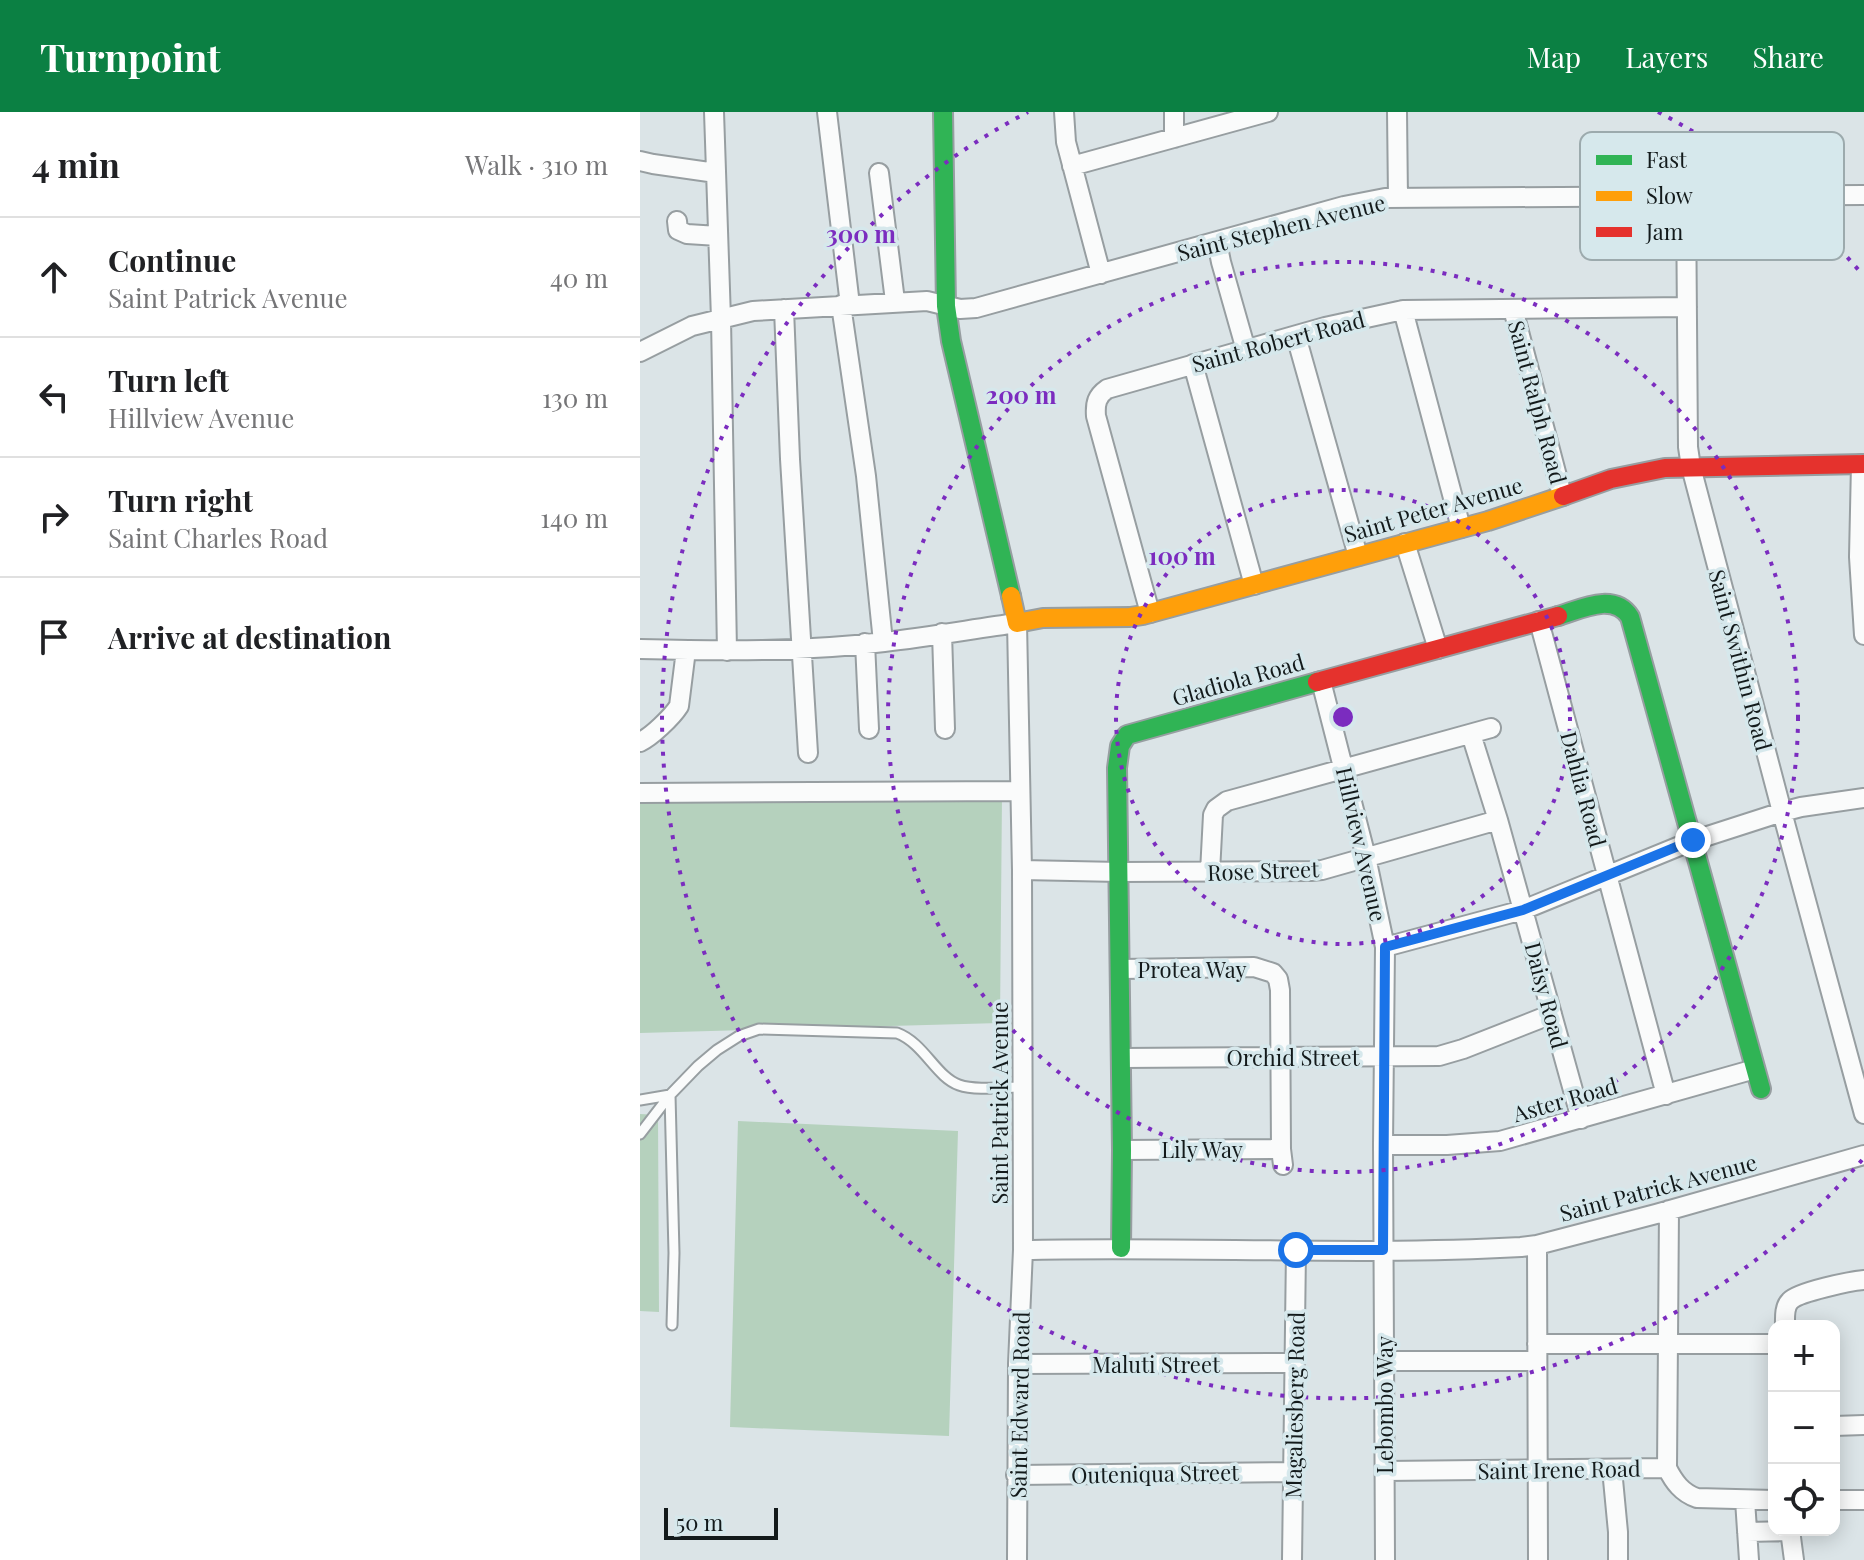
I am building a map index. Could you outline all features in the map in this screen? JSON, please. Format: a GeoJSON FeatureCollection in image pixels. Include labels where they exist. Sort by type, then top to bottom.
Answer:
{"type":"FeatureCollection","features":[{"type":"Feature","properties":{"kind":"street"},"geometry":{"type":"LineString","coordinates":[[714,112],[727,651]]}},
{"type":"Feature","properties":{"kind":"street"},"geometry":{"type":"LineString","coordinates":[[827,112],[866,476],[874,643],[869,729]]}},
{"type":"Feature","properties":{"kind":"street","name":"Saint Patrick Avenue"},"geometry":{"type":"LineString","coordinates":[[943,112],[946,306],[951,341],[1017,623],[1022,870],[1023,1250],[1383,1250],[1537,1245],[1864,1155]]}},
{"type":"Feature","properties":{"kind":"street"},"geometry":{"type":"LineString","coordinates":[[1064,112],[1064,135],[1101,274]]}},
{"type":"Feature","properties":{"kind":"street"},"geometry":{"type":"LineString","coordinates":[[1174,112],[1174,138]]}},
{"type":"Feature","properties":{"kind":"street"},"geometry":{"type":"LineString","coordinates":[[1072,166],[1268,112]]}},
{"type":"Feature","properties":{"kind":"street"},"geometry":{"type":"LineString","coordinates":[[1397,112],[1398,198]]}},
{"type":"Feature","properties":{"kind":"street"},"geometry":{"type":"LineString","coordinates":[[640,161],[716,173]]}},
{"type":"Feature","properties":{"kind":"street"},"geometry":{"type":"LineString","coordinates":[[879,173],[895,301]]}},
{"type":"Feature","properties":{"kind":"street","name":"Saint Stephen Avenue"},"geometry":{"type":"LineString","coordinates":[[1844,195],[1864,195]]}},
{"type":"Feature","properties":{"kind":"street","name":"Saint Stephen Avenue"},"geometry":{"type":"LineString","coordinates":[[640,352],[692,326],[753,311],[895,301],[927,301],[960,309],[976,308],[1344,206],[1385,198],[1580,197]]}},
{"type":"Feature","properties":{"kind":"street"},"geometry":{"type":"LineString","coordinates":[[677,221],[678,230],[683,233],[718,236]]}},
{"type":"Feature","properties":{"kind":"street"},"geometry":{"type":"LineString","coordinates":[[1217,242],[1246,350]]}},
{"type":"Feature","properties":{"kind":"street","name":"Saint Swithin Road"},"geometry":{"type":"LineString","coordinates":[[1687,260],[1688,447],[1691,467],[1864,1114]]}},
{"type":"Feature","properties":{"kind":"street","name":"Saint Robert Road"},"geometry":{"type":"LineString","coordinates":[[1150,613],[1096,416],[1095,407],[1100,394],[1107,389],[1386,312],[1687,307]]}},
{"type":"Feature","properties":{"kind":"street"},"geometry":{"type":"LineString","coordinates":[[784,309],[808,753]]}},
{"type":"Feature","properties":{"kind":"street","name":"Saint Ralph Road"},"geometry":{"type":"LineString","coordinates":[[1513,309],[1562,495]]}},
{"type":"Feature","properties":{"kind":"street"},"geometry":{"type":"LineString","coordinates":[[1403,310],[1461,528]]}},
{"type":"Feature","properties":{"kind":"street"},"geometry":{"type":"LineString","coordinates":[[1296,336],[1358,556]]}},
{"type":"Feature","properties":{"kind":"street"},"geometry":{"type":"LineString","coordinates":[[1193,364],[1254,585]]}},
{"type":"Feature","properties":{"kind":"street"},"geometry":{"type":"LineString","coordinates":[[1862,464],[1859,557],[1864,635]]}},
{"type":"Feature","properties":{"kind":"street","name":"Saint Peter Avenue"},"geometry":{"type":"LineString","coordinates":[[1017,623],[1043,618],[1130,617],[1150,613],[1461,528],[1611,479],[1665,468],[1862,464]]}},
{"type":"Feature","properties":{"kind":"street"},"geometry":{"type":"LineString","coordinates":[[1405,543],[1438,649]]}},
{"type":"Feature","properties":{"kind":"street","name":"Gladiola Road"},"geometry":{"type":"LineString","coordinates":[[1121,1248],[1122,1058],[1117,768],[1119,746],[1127,735],[1603,603],[1620,605],[1626,610],[1693,840]]}},
{"type":"Feature","properties":{"kind":"street","name":"Dahlia Road"},"geometry":{"type":"LineString","coordinates":[[1539,621],[1666,1095]]}},
{"type":"Feature","properties":{"kind":"street"},"geometry":{"type":"LineString","coordinates":[[640,649],[802,649],[874,643],[1017,623]]}},
{"type":"Feature","properties":{"kind":"street"},"geometry":{"type":"LineString","coordinates":[[942,633],[945,729]]}},
{"type":"Feature","properties":{"kind":"street"},"geometry":{"type":"LineString","coordinates":[[640,742],[674,714],[679,706],[686,650]]}},
{"type":"Feature","properties":{"kind":"street","name":"Hillview Avenue"},"geometry":{"type":"LineString","coordinates":[[1321,681],[1366,857],[1385,947],[1383,1250]]}},
{"type":"Feature","properties":{"kind":"street"},"geometry":{"type":"LineString","coordinates":[[1210,872],[1211,823],[1216,809],[1227,801],[1491,728]]}},
{"type":"Feature","properties":{"kind":"street","name":"Daisy Road"},"geometry":{"type":"LineString","coordinates":[[1471,734],[1581,1119]]}},
{"type":"Feature","properties":{"kind":"street"},"geometry":{"type":"LineString","coordinates":[[640,793],[1019,791]]}},
{"type":"Feature","properties":{"kind":"street"},"geometry":{"type":"LineString","coordinates":[[1385,947],[1523,910],[1693,840],[1782,812],[1864,798]]}},
{"type":"Feature","properties":{"kind":"street","name":"Rose Street"},"geometry":{"type":"LineString","coordinates":[[1022,870],[1311,871],[1498,820]]}},
{"type":"Feature","properties":{"kind":"street"},"geometry":{"type":"LineString","coordinates":[[1693,840],[1761,1089]]}},
{"type":"Feature","properties":{"kind":"street","name":"Protea Way"},"geometry":{"type":"LineString","coordinates":[[1121,969],[1254,967],[1273,973],[1280,990],[1281,1058]]}},
{"type":"Feature","properties":{"kind":"street","name":"Orchid Street"},"geometry":{"type":"LineString","coordinates":[[1122,1058],[1426,1058],[1450,1054],[1552,1014]]}},
{"type":"Feature","properties":{"kind":"street","name":"Lily Way"},"geometry":{"type":"LineString","coordinates":[[1122,1150],[1282,1157],[1281,1058]]}},
{"type":"Feature","properties":{"kind":"street","name":"Aster Road"},"geometry":{"type":"LineString","coordinates":[[1383,1145],[1500,1141],[1755,1069]]}},
{"type":"Feature","properties":{"kind":"street","name":"Saint Irene Road"},"geometry":{"type":"LineString","coordinates":[[1385,1471],[1667,1468],[1669,1210]]}},
{"type":"Feature","properties":{"kind":"street"},"geometry":{"type":"LineString","coordinates":[[1537,1245],[1538,1560]]}},
{"type":"Feature","properties":{"kind":"street","name":"Saint Edward Road"},"geometry":{"type":"LineString","coordinates":[[1017,1560],[1018,1364],[1023,1250]]}},
{"type":"Feature","properties":{"kind":"street","name":"Magaliesberg Road"},"geometry":{"type":"LineString","coordinates":[[1292,1560],[1296,1250]]}},
{"type":"Feature","properties":{"kind":"street","name":"Lebombo Way"},"geometry":{"type":"LineString","coordinates":[[1383,1250],[1385,1560]]}},
{"type":"Feature","properties":{"kind":"street"},"geometry":{"type":"LineString","coordinates":[[1785,1320],[1785,1311],[1791,1300],[1838,1284],[1864,1280]]}},
{"type":"Feature","properties":{"kind":"street"},"geometry":{"type":"LineString","coordinates":[[1384,1361],[1668,1344],[1768,1344]]}},
{"type":"Feature","properties":{"kind":"street","name":"Maluti Street"},"geometry":{"type":"LineString","coordinates":[[1018,1364],[1295,1363]]}},
{"type":"Feature","properties":{"kind":"street"},"geometry":{"type":"LineString","coordinates":[[1840,1426],[1864,1425]]}},
{"type":"Feature","properties":{"kind":"street"},"geometry":{"type":"LineString","coordinates":[[1667,1468],[1679,1487],[1697,1498],[1768,1500]]}},
{"type":"Feature","properties":{"kind":"street"},"geometry":{"type":"LineString","coordinates":[[1612,1469],[1618,1560]]}},
{"type":"Feature","properties":{"kind":"street","name":"Outeniqua Street"},"geometry":{"type":"LineString","coordinates":[[1016,1475],[1294,1472]]}},
{"type":"Feature","properties":{"kind":"street"},"geometry":{"type":"LineString","coordinates":[[1745,1500],[1749,1560]]}},
{"type":"Feature","properties":{"kind":"street"},"geometry":{"type":"LineString","coordinates":[[1840,1500],[1864,1500]]}},
{"type":"Feature","properties":{"kind":"street"},"geometry":{"type":"LineString","coordinates":[[1747,1532],[1768,1531]]}},
{"type":"Feature","properties":{"kind":"street"},"geometry":{"type":"LineString","coordinates":[[1791,1536],[1794,1560]]}},
{"type":"Feature","properties":{"kind":"lane"},"geometry":{"type":"LineString","coordinates":[[640,1134],[670,1095],[698,1066],[739,1036],[759,1029],[897,1033],[907,1036],[956,1084],[1023,1087]]}},
{"type":"Feature","properties":{"kind":"lane"},"geometry":{"type":"LineString","coordinates":[[640,1100],[670,1095]]}},
{"type":"Feature","properties":{"kind":"lane"},"geometry":{"type":"LineString","coordinates":[[670,1095],[674,1253],[672,1325]]}},
{"type":"Feature","properties":{"kind":"green space"},"geometry":{"type":"Polygon","coordinates":[[[1002,795],[1000,1023],[640,1033],[640,798],[1002,795]]]}},
{"type":"Feature","properties":{"kind":"green space"},"geometry":{"type":"Polygon","coordinates":[[[640,1114],[658,1115],[659,1312],[640,1311],[640,1114]]]}},
{"type":"Feature","properties":{"kind":"green space"},"geometry":{"type":"Polygon","coordinates":[[[738,1121],[958,1131],[949,1436],[730,1427],[738,1121]]]}},
{"type":"Feature","properties":{"kind":"traffic: fast"},"geometry":{"type":"LineString","coordinates":[[943,112],[946,306],[951,341],[1011,596]]}},
{"type":"Feature","properties":{"kind":"traffic: fast"},"geometry":{"type":"LineString","coordinates":[[1558,616],[1606,604],[1623,609],[1630,617],[1761,1089]]}},
{"type":"Feature","properties":{"kind":"traffic: fast"},"geometry":{"type":"LineString","coordinates":[[1121,1248],[1117,768],[1120,746],[1127,735],[1317,682]]}},
{"type":"Feature","properties":{"kind":"traffic: slow"},"geometry":{"type":"LineString","coordinates":[[1011,596],[1017,623],[1043,618],[1143,615],[1488,521],[1563,496]]}},
{"type":"Feature","properties":{"kind":"traffic: jam"},"geometry":{"type":"LineString","coordinates":[[1563,496],[1611,479],[1665,468],[1864,464]]}},
{"type":"Feature","properties":{"kind":"traffic: jam"},"geometry":{"type":"LineString","coordinates":[[1317,682],[1558,616]]}},
{"type":"Feature","properties":{"kind":"route"},"geometry":{"type":"LineString","coordinates":[[1296,1250],[1383,1250],[1385,947],[1523,910],[1693,840]]}}]}
